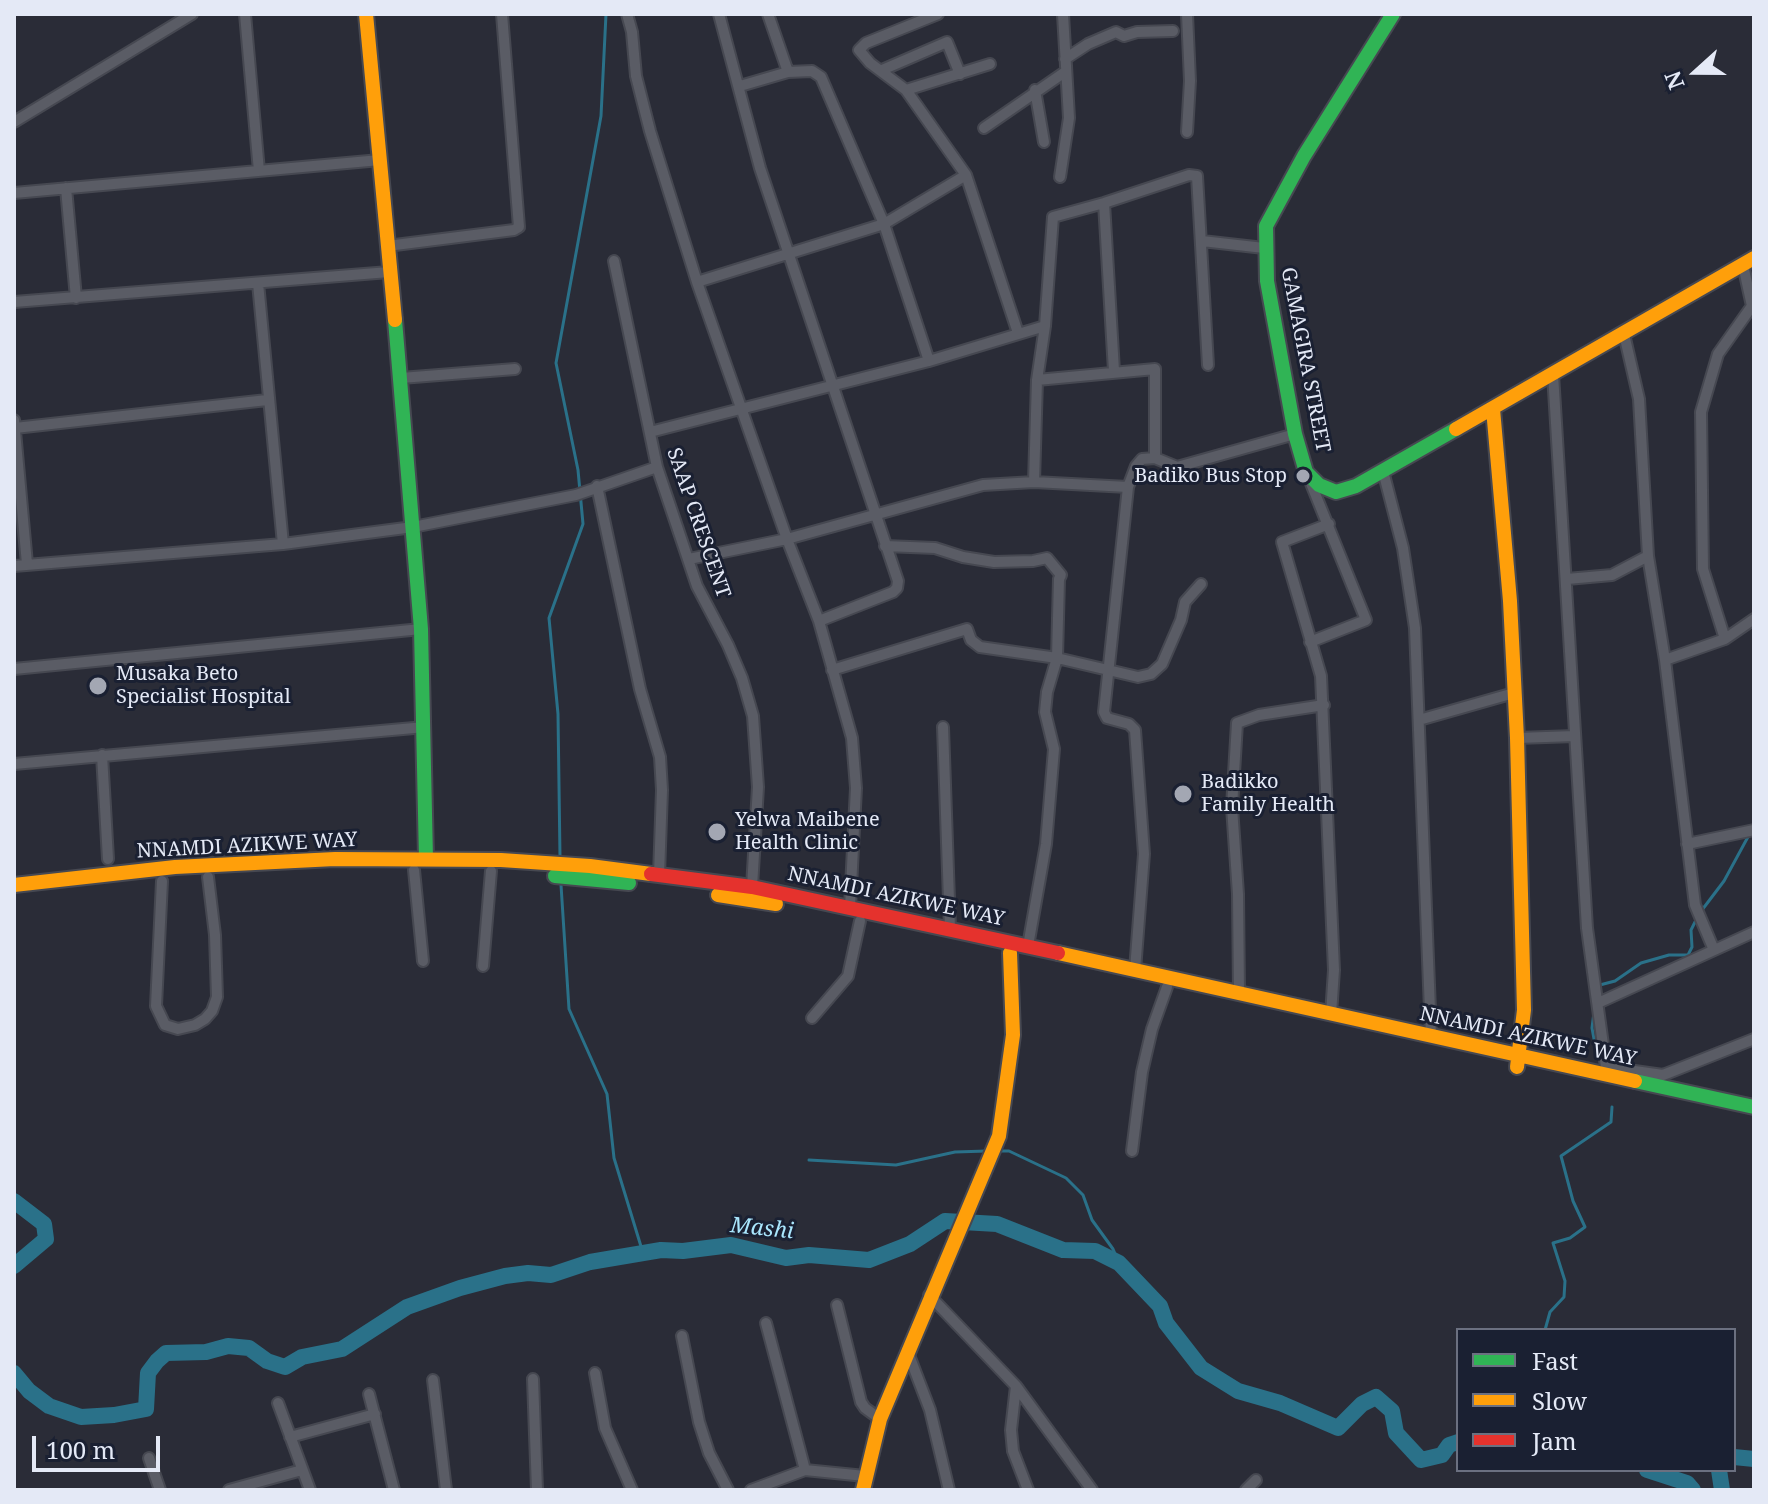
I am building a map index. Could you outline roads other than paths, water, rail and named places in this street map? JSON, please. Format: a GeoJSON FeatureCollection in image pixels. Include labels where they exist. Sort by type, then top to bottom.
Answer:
{"type":"FeatureCollection","features":[{"type":"Feature","properties":{"kind":"main road"},"geometry":{"type":"LineString","coordinates":[[366,14],[401,378],[421,629],[425,727],[422,866]]}},
{"type":"Feature","properties":{"kind":"main road","name":"GAMAGIRA STREET"},"geometry":{"type":"LineString","coordinates":[[1393,14],[1304,156],[1266,226],[1267,281],[1295,434],[1306,472],[1319,485],[1336,492],[1356,486],[1748,262]]}},
{"type":"Feature","properties":{"kind":"main road"},"geometry":{"type":"LineString","coordinates":[[1493,409],[1510,601],[1517,738],[1524,1010],[1519,1061]]}},
{"type":"Feature","properties":{"kind":"main road","name":"NNAMDI AZIKWE WAY"},"geometry":{"type":"LineString","coordinates":[[14,885],[175,867],[335,859],[671,888],[772,903],[1519,1061],[1754,1107]]}},
{"type":"Feature","properties":{"kind":"main road","name":"NNAMDI AZIKWE WAY"},"geometry":{"type":"LineString","coordinates":[[14,896],[208,877],[516,861],[659,875],[752,887],[1028,946],[1431,1036],[1519,1061],[1754,1118]]}},
{"type":"Feature","properties":{"kind":"main road"},"geometry":{"type":"LineString","coordinates":[[864,1483],[880,1419],[929,1295],[961,1230],[999,1136],[1013,1035],[1010,953]]}},
{"type":"Feature","properties":{"kind":"street"},"geometry":{"type":"LineString","coordinates":[[14,122],[192,14]]}},
{"type":"Feature","properties":{"kind":"street"},"geometry":{"type":"LineString","coordinates":[[245,14],[259,171]]}},
{"type":"Feature","properties":{"kind":"street"},"geometry":{"type":"LineString","coordinates":[[387,246],[519,227],[502,14]]}},
{"type":"Feature","properties":{"kind":"street"},"geometry":{"type":"LineString","coordinates":[[627,14],[632,32],[634,69],[646,117],[697,282],[819,621],[852,738],[856,788],[850,907]]}},
{"type":"Feature","properties":{"kind":"street"},"geometry":{"type":"LineString","coordinates":[[719,14],[760,168],[898,581],[897,588],[819,621]]}},
{"type":"Feature","properties":{"kind":"street"},"geometry":{"type":"LineString","coordinates":[[768,14],[788,72]]}},
{"type":"Feature","properties":{"kind":"street"},"geometry":{"type":"LineString","coordinates":[[938,14],[859,50],[870,63],[906,90],[966,175],[1018,333]]}},
{"type":"Feature","properties":{"kind":"street"},"geometry":{"type":"LineString","coordinates":[[1060,177],[1069,118],[1063,14]]}},
{"type":"Feature","properties":{"kind":"street"},"geometry":{"type":"LineString","coordinates":[[1187,14],[1190,81],[1187,132]]}},
{"type":"Feature","properties":{"kind":"street"},"geometry":{"type":"LineString","coordinates":[[1065,59],[1088,44],[1116,32],[1124,36],[1137,32],[1173,31]]}},
{"type":"Feature","properties":{"kind":"street"},"geometry":{"type":"LineString","coordinates":[[882,70],[947,42],[960,74]]}},
{"type":"Feature","properties":{"kind":"street"},"geometry":{"type":"LineString","coordinates":[[906,90],[990,64]]}},
{"type":"Feature","properties":{"kind":"street"},"geometry":{"type":"LineString","coordinates":[[740,86],[788,72],[812,71],[821,77],[884,224],[929,361]]}},
{"type":"Feature","properties":{"kind":"street"},"geometry":{"type":"LineString","coordinates":[[984,128],[1065,72]]}},
{"type":"Feature","properties":{"kind":"street"},"geometry":{"type":"LineString","coordinates":[[1035,90],[1044,142]]}},
{"type":"Feature","properties":{"kind":"street"},"geometry":{"type":"LineString","coordinates":[[14,193],[380,160]]}},
{"type":"Feature","properties":{"kind":"street"},"geometry":{"type":"LineString","coordinates":[[1034,482],[1037,380],[1045,326],[1053,217],[1194,174],[1200,180],[1208,365]]}},
{"type":"Feature","properties":{"kind":"street"},"geometry":{"type":"LineString","coordinates":[[697,282],[884,224],[966,175]]}},
{"type":"Feature","properties":{"kind":"street"},"geometry":{"type":"LineString","coordinates":[[66,188],[76,298]]}},
{"type":"Feature","properties":{"kind":"street"},"geometry":{"type":"LineString","coordinates":[[1104,203],[1114,371]]}},
{"type":"Feature","properties":{"kind":"street"},"geometry":{"type":"LineString","coordinates":[[1202,241],[1264,248]]}},
{"type":"Feature","properties":{"kind":"street","name":"SAAP CRESCENT"},"geometry":{"type":"LineString","coordinates":[[614,261],[657,467],[710,613],[742,678],[753,716],[758,787],[752,887]]}},
{"type":"Feature","properties":{"kind":"street"},"geometry":{"type":"LineString","coordinates":[[1725,639],[1703,569],[1701,412],[1718,354],[1752,306],[1748,262]]}},
{"type":"Feature","properties":{"kind":"street"},"geometry":{"type":"LineString","coordinates":[[14,302],[389,272]]}},
{"type":"Feature","properties":{"kind":"street"},"geometry":{"type":"LineString","coordinates":[[258,283],[283,544]]}},
{"type":"Feature","properties":{"kind":"street"},"geometry":{"type":"LineString","coordinates":[[650,432],[929,361],[1045,326]]}},
{"type":"Feature","properties":{"kind":"street"},"geometry":{"type":"LineString","coordinates":[[1624,334],[1639,399],[1648,556],[1665,660],[1697,913],[1714,950]]}},
{"type":"Feature","properties":{"kind":"street"},"geometry":{"type":"LineString","coordinates":[[401,378],[515,369]]}},
{"type":"Feature","properties":{"kind":"street"},"geometry":{"type":"LineString","coordinates":[[1037,380],[1155,369],[1155,458]]}},
{"type":"Feature","properties":{"kind":"street"},"geometry":{"type":"LineString","coordinates":[[1553,374],[1587,928],[1606,1067],[1663,1075],[1754,1039]]}},
{"type":"Feature","properties":{"kind":"street"},"geometry":{"type":"LineString","coordinates":[[15,428],[267,400]]}},
{"type":"Feature","properties":{"kind":"street"},"geometry":{"type":"LineString","coordinates":[[14,420],[27,564]]}},
{"type":"Feature","properties":{"kind":"street"},"geometry":{"type":"LineString","coordinates":[[1135,970],[1144,854],[1135,730],[1129,724],[1105,716],[1128,487],[1142,459],[1155,458],[1177,467],[1295,434]]}},
{"type":"Feature","properties":{"kind":"street"},"geometry":{"type":"LineString","coordinates":[[14,566],[283,544],[413,527],[587,490],[657,467]]}},
{"type":"Feature","properties":{"kind":"street"},"geometry":{"type":"LineString","coordinates":[[1383,471],[1403,548],[1413,615],[1431,1036]]}},
{"type":"Feature","properties":{"kind":"street"},"geometry":{"type":"LineString","coordinates":[[1306,472],[1366,620],[1310,642]]}},
{"type":"Feature","properties":{"kind":"street"},"geometry":{"type":"LineString","coordinates":[[689,559],[787,539],[983,485],[1034,482],[1128,487]]}},
{"type":"Feature","properties":{"kind":"street"},"geometry":{"type":"LineString","coordinates":[[587,490],[660,757],[659,875]]}},
{"type":"Feature","properties":{"kind":"street"},"geometry":{"type":"LineString","coordinates":[[1329,524],[1282,542],[1321,676],[1334,970],[1331,1014]]}},
{"type":"Feature","properties":{"kind":"street"},"geometry":{"type":"LineString","coordinates":[[885,546],[935,548],[994,562],[1047,558],[1061,575],[1057,658],[1045,712],[1054,749],[1046,844],[1028,946]]}},
{"type":"Feature","properties":{"kind":"street"},"geometry":{"type":"LineString","coordinates":[[1567,579],[1612,575],[1648,556]]}},
{"type":"Feature","properties":{"kind":"street"},"geometry":{"type":"LineString","coordinates":[[832,670],[967,629],[971,640],[980,647],[1057,658],[1138,677],[1151,674],[1162,664],[1181,620],[1185,602],[1201,584]]}},
{"type":"Feature","properties":{"kind":"street"},"geometry":{"type":"LineString","coordinates":[[1665,660],[1725,639],[1754,619]]}},
{"type":"Feature","properties":{"kind":"street"},"geometry":{"type":"LineString","coordinates":[[14,669],[421,629]]}},
{"type":"Feature","properties":{"kind":"street"},"geometry":{"type":"LineString","coordinates":[[1419,720],[1514,693]]}},
{"type":"Feature","properties":{"kind":"street"},"geometry":{"type":"LineString","coordinates":[[1239,993],[1238,894],[1232,807],[1237,723],[1259,715],[1324,705]]}},
{"type":"Feature","properties":{"kind":"street"},"geometry":{"type":"LineString","coordinates":[[14,764],[425,727]]}},
{"type":"Feature","properties":{"kind":"street"},"geometry":{"type":"LineString","coordinates":[[943,727],[950,929]]}},
{"type":"Feature","properties":{"kind":"street"},"geometry":{"type":"LineString","coordinates":[[1517,738],[1575,736]]}},
{"type":"Feature","properties":{"kind":"street"},"geometry":{"type":"LineString","coordinates":[[102,755],[108,859]]}},
{"type":"Feature","properties":{"kind":"street"},"geometry":{"type":"LineString","coordinates":[[1687,844],[1748,832]]}},
{"type":"Feature","properties":{"kind":"street"},"geometry":{"type":"LineString","coordinates":[[422,866],[423,961]]}},
{"type":"Feature","properties":{"kind":"street"},"geometry":{"type":"LineString","coordinates":[[483,966],[491,871]]}},
{"type":"Feature","properties":{"kind":"street"},"geometry":{"type":"LineString","coordinates":[[162,881],[156,1006],[165,1025],[178,1029],[205,1019],[217,997],[215,935],[208,877]]}},
{"type":"Feature","properties":{"kind":"street"},"geometry":{"type":"LineString","coordinates":[[812,1018],[848,976],[860,921]]}},
{"type":"Feature","properties":{"kind":"street"},"geometry":{"type":"LineString","coordinates":[[1598,1003],[1754,932]]}},
{"type":"Feature","properties":{"kind":"street"},"geometry":{"type":"LineString","coordinates":[[1132,1151],[1142,1072],[1152,1029],[1167,987]]}},
{"type":"Feature","properties":{"kind":"street"},"geometry":{"type":"LineString","coordinates":[[929,1295],[1016,1386],[1092,1490]]}},
{"type":"Feature","properties":{"kind":"street"},"geometry":{"type":"LineString","coordinates":[[837,1305],[861,1402],[880,1419]]}},
{"type":"Feature","properties":{"kind":"street"},"geometry":{"type":"LineString","coordinates":[[766,1323],[805,1470]]}},
{"type":"Feature","properties":{"kind":"street"},"geometry":{"type":"LineString","coordinates":[[682,1336],[699,1422],[709,1453],[728,1490]]}},
{"type":"Feature","properties":{"kind":"street"},"geometry":{"type":"LineString","coordinates":[[907,1350],[930,1410],[949,1490]]}},
{"type":"Feature","properties":{"kind":"street"},"geometry":{"type":"LineString","coordinates":[[595,1373],[605,1428],[632,1490]]}},
{"type":"Feature","properties":{"kind":"street"},"geometry":{"type":"LineString","coordinates":[[533,1379],[537,1490]]}},
{"type":"Feature","properties":{"kind":"street"},"geometry":{"type":"LineString","coordinates":[[433,1380],[446,1490]]}},
{"type":"Feature","properties":{"kind":"street"},"geometry":{"type":"LineString","coordinates":[[1016,1386],[1011,1430],[1013,1451],[1028,1490]]}},
{"type":"Feature","properties":{"kind":"street"},"geometry":{"type":"LineString","coordinates":[[369,1394],[394,1490]]}},
{"type":"Feature","properties":{"kind":"street"},"geometry":{"type":"LineString","coordinates":[[278,1403],[310,1490]]}},
{"type":"Feature","properties":{"kind":"street"},"geometry":{"type":"LineString","coordinates":[[290,1437],[375,1414]]}},
{"type":"Feature","properties":{"kind":"street"},"geometry":{"type":"LineString","coordinates":[[149,1458],[160,1490]]}},
{"type":"Feature","properties":{"kind":"street"},"geometry":{"type":"LineString","coordinates":[[229,1490],[302,1470]]}},
{"type":"Feature","properties":{"kind":"street"},"geometry":{"type":"LineString","coordinates":[[751,1490],[805,1470],[864,1483]]}},
{"type":"Feature","properties":{"kind":"street"},"geometry":{"type":"LineString","coordinates":[[1246,1490],[1256,1480]]}},
{"type":"Feature","properties":{"kind":"waterway"},"geometry":{"type":"LineString","coordinates":[[560,857],[558,714],[549,618],[583,524],[578,470],[556,363],[601,116],[606,14]]}},
{"type":"Feature","properties":{"kind":"waterway"},"geometry":{"type":"LineString","coordinates":[[1702,910],[1724,881],[1749,835]]}},
{"type":"Feature","properties":{"kind":"waterway"},"geometry":{"type":"LineString","coordinates":[[561,885],[569,1009],[607,1094],[614,1158],[643,1253]]}},
{"type":"Feature","properties":{"kind":"waterway"},"geometry":{"type":"LineString","coordinates":[[1596,986],[1615,981],[1641,963],[1669,955],[1688,955],[1692,947],[1691,930],[1696,920]]}},
{"type":"Feature","properties":{"kind":"waterway"},"geometry":{"type":"LineString","coordinates":[[1594,1012],[1592,1028],[1594,1039],[1598,1041]]}},
{"type":"Feature","properties":{"kind":"waterway"},"geometry":{"type":"LineString","coordinates":[[1608,1047],[1617,1052]]}},
{"type":"Feature","properties":{"kind":"waterway"},"geometry":{"type":"LineString","coordinates":[[1546,1328],[1550,1312],[1564,1297],[1565,1281],[1553,1243],[1570,1238],[1585,1227],[1573,1201],[1561,1156],[1611,1122],[1612,1107]]}},
{"type":"Feature","properties":{"kind":"waterway"},"geometry":{"type":"LineString","coordinates":[[809,1160],[896,1165],[955,1152],[987,1151]]}},
{"type":"Feature","properties":{"kind":"waterway"},"geometry":{"type":"LineString","coordinates":[[999,1151],[1009,1151],[1066,1178],[1083,1195],[1092,1220],[1119,1263]]}},
{"type":"Feature","properties":{"kind":"waterway"},"geometry":{"type":"LineString","coordinates":[[14,1201],[44,1224],[46,1239],[14,1266]]}},
{"type":"Feature","properties":{"kind":"waterway","name":"Mashi"},"geometry":{"type":"LineString","coordinates":[[14,1373],[29,1391],[49,1406],[81,1417],[114,1415],[146,1409],[148,1373],[166,1353],[206,1352],[228,1346],[249,1348],[267,1361],[285,1367],[302,1357],[342,1349],[407,1307],[505,1276],[528,1273],[551,1275],[590,1262],[661,1250],[683,1251],[731,1245],[786,1258],[809,1255],[869,1260],[910,1244],[945,1221],[997,1224],[1063,1250],[1095,1251],[1119,1263],[1160,1306],[1166,1323],[1201,1368],[1238,1391],[1280,1403],[1338,1428],[1362,1404],[1376,1397],[1392,1411],[1396,1433],[1421,1460],[1442,1455],[1449,1445],[1456,1443]]}},
{"type":"Feature","properties":{"kind":"waterway","name":"Mashi"},"geometry":{"type":"LineString","coordinates":[[1736,1457],[1754,1459]]}},
{"type":"Feature","properties":{"kind":"waterway","name":"Mashi"},"geometry":{"type":"LineString","coordinates":[[1653,1472],[1687,1483],[1693,1490]]}},
{"type":"Feature","properties":{"kind":"waterway","name":"Mashi"},"geometry":{"type":"LineString","coordinates":[[1719,1472],[1722,1490]]}},
{"type":"Feature","properties":{"kind":"place","name":"Badiko Bus Stop"},"geometry":{"type":"Point","coordinates":[1303,476]}},
{"type":"Feature","properties":{"kind":"place","name":"Musaka Beto Specialist Hospital"},"geometry":{"type":"Point","coordinates":[98,686]}},
{"type":"Feature","properties":{"kind":"place","name":"Badikko Family Health"},"geometry":{"type":"Point","coordinates":[1183,794]}},
{"type":"Feature","properties":{"kind":"place","name":"Yelwa Maibene Health Clinic"},"geometry":{"type":"Point","coordinates":[717,832]}}]}
